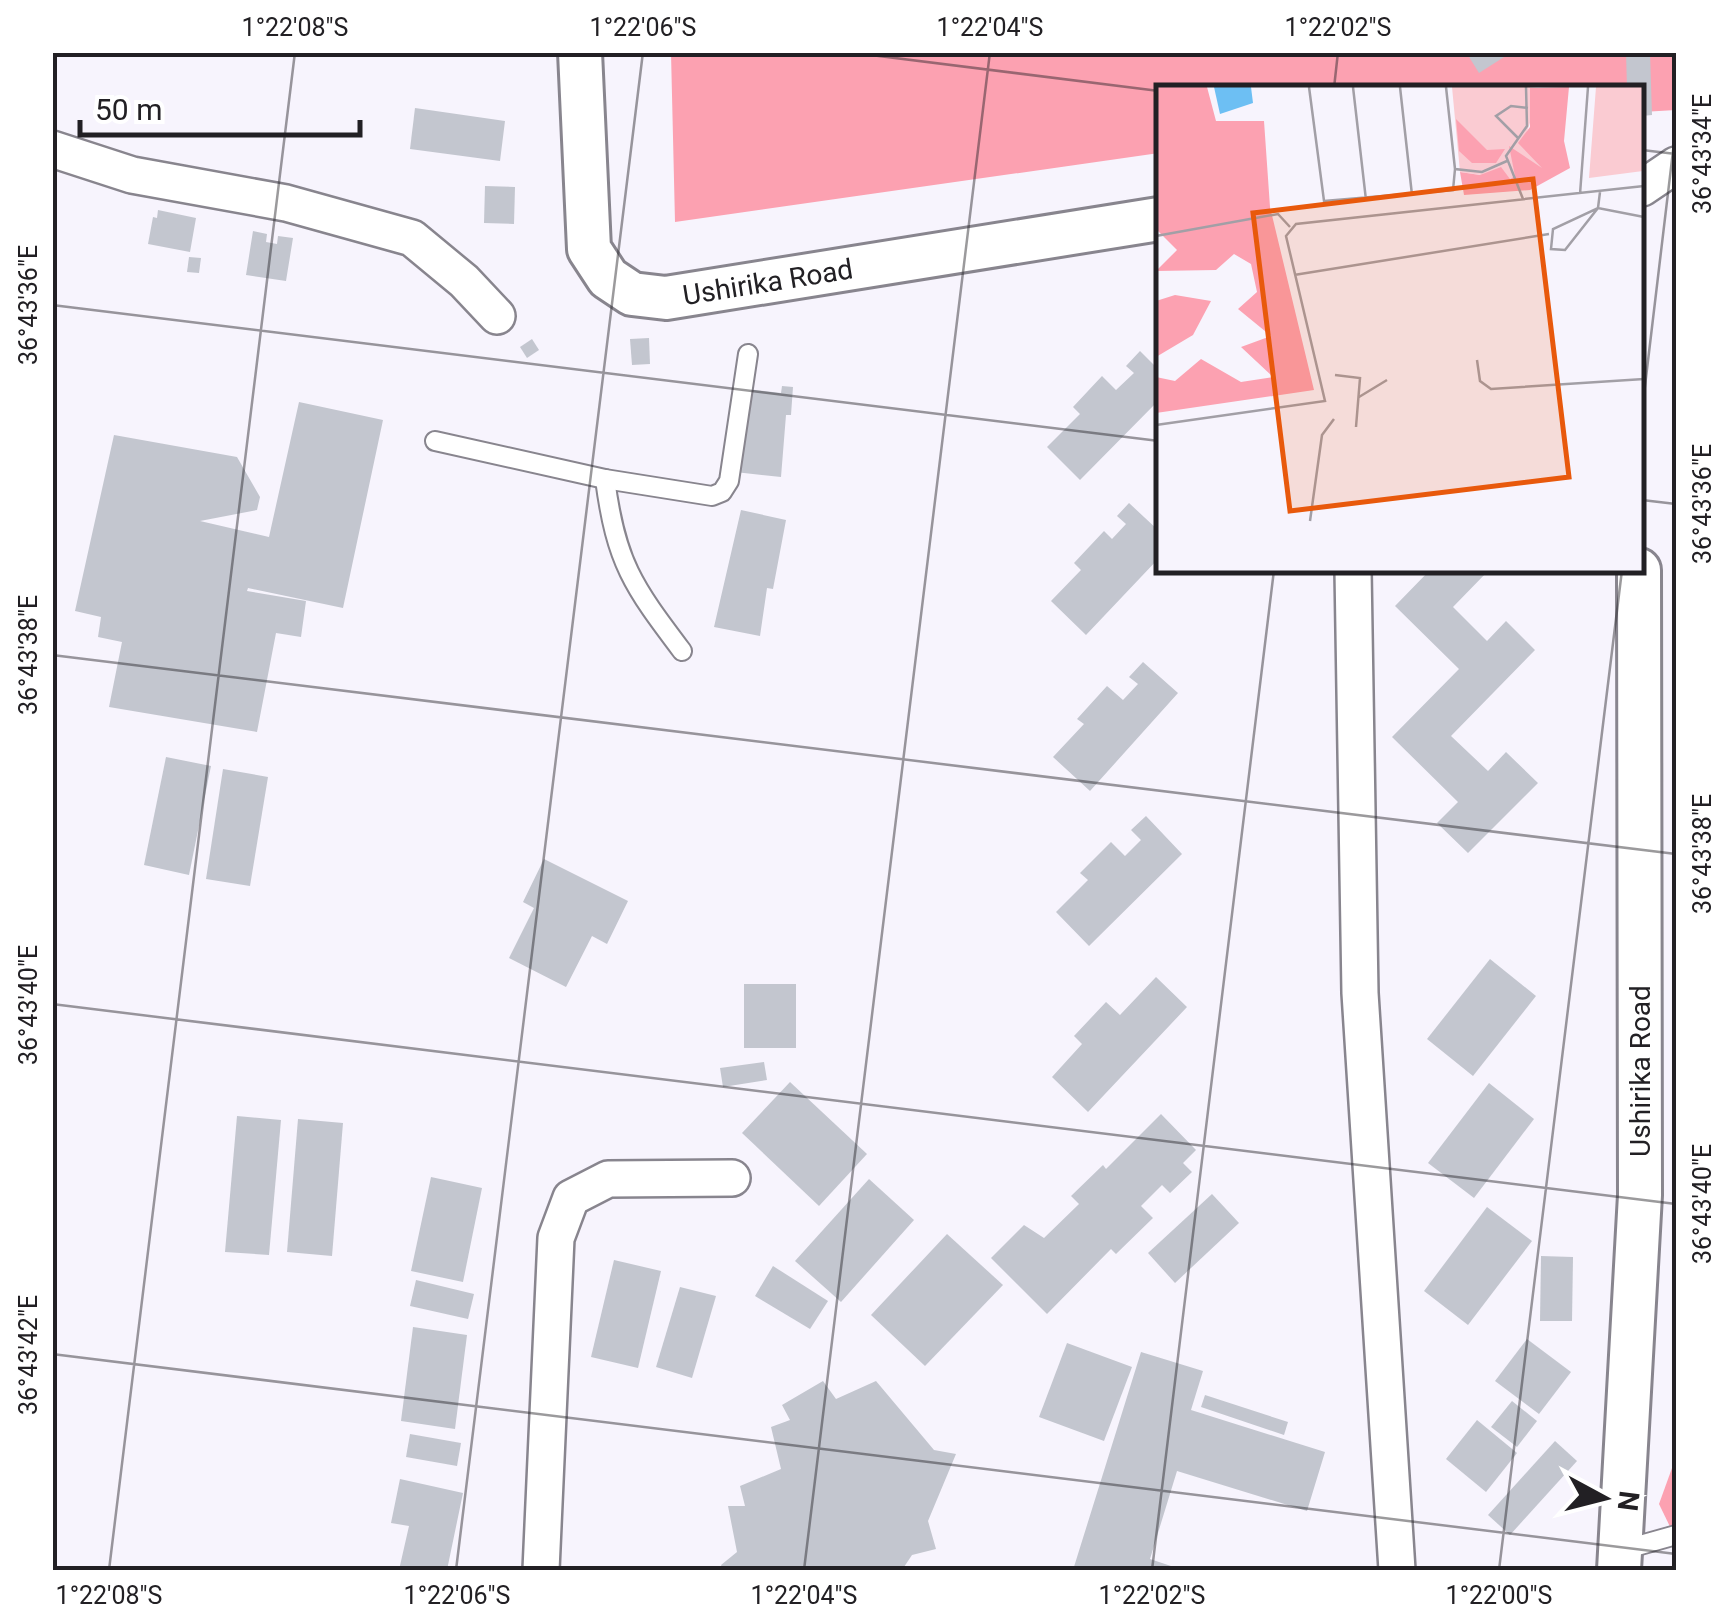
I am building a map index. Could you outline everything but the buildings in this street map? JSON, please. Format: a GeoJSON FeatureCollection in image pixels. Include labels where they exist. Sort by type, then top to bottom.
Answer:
{"type":"FeatureCollection","features":[{"type":"Feature","properties":{"kind":"street","name":"Ushirika Road"},"geometry":{"type":"LineString","coordinates":[[580,52],[589,249],[608,278],[632,294],[666,298],[1156,219]]}},
{"type":"Feature","properties":{"kind":"street"},"geometry":{"type":"LineString","coordinates":[[52,149],[132,175],[286,203],[412,238],[464,281],[497,316]]}},
{"type":"Feature","properties":{"kind":"street"},"geometry":{"type":"LineString","coordinates":[[1644,187],[1676,165]]}},
{"type":"Feature","properties":{"kind":"street"},"geometry":{"type":"LineString","coordinates":[[1352,572],[1360,993],[1397,1570]]}},
{"type":"Feature","properties":{"kind":"street","name":"Ushirika Road"},"geometry":{"type":"LineString","coordinates":[[1619,1561],[1640,1194],[1639,572]]}},
{"type":"Feature","properties":{"kind":"street"},"geometry":{"type":"LineString","coordinates":[[540,1570],[556,1238],[570,1198],[608,1179],[732,1178]]}},
{"type":"Feature","properties":{"kind":"lane"},"geometry":{"type":"LineString","coordinates":[[434,441],[699,496],[722,492],[729,480],[748,354]]}},
{"type":"Feature","properties":{"kind":"lane"},"geometry":{"type":"LineString","coordinates":[[605,479],[611,526],[623,564],[640,596],[682,651]]}},
{"type":"Feature","properties":{"kind":"lane"},"geometry":{"type":"LineString","coordinates":[[1619,1561],[1676,1535]]}},
{"type":"Feature","properties":{"kind":"shaded area"},"geometry":{"type":"Polygon","coordinates":[[[671,53],[1676,53],[1676,110],[1644,112],[1644,85],[1156,85],[1156,153],[675,222],[671,53]]]}},
{"type":"Feature","properties":{"kind":"shaded area"},"geometry":{"type":"Polygon","coordinates":[[[1676,1457],[1676,1539],[1659,1504],[1676,1457]]]}}]}
